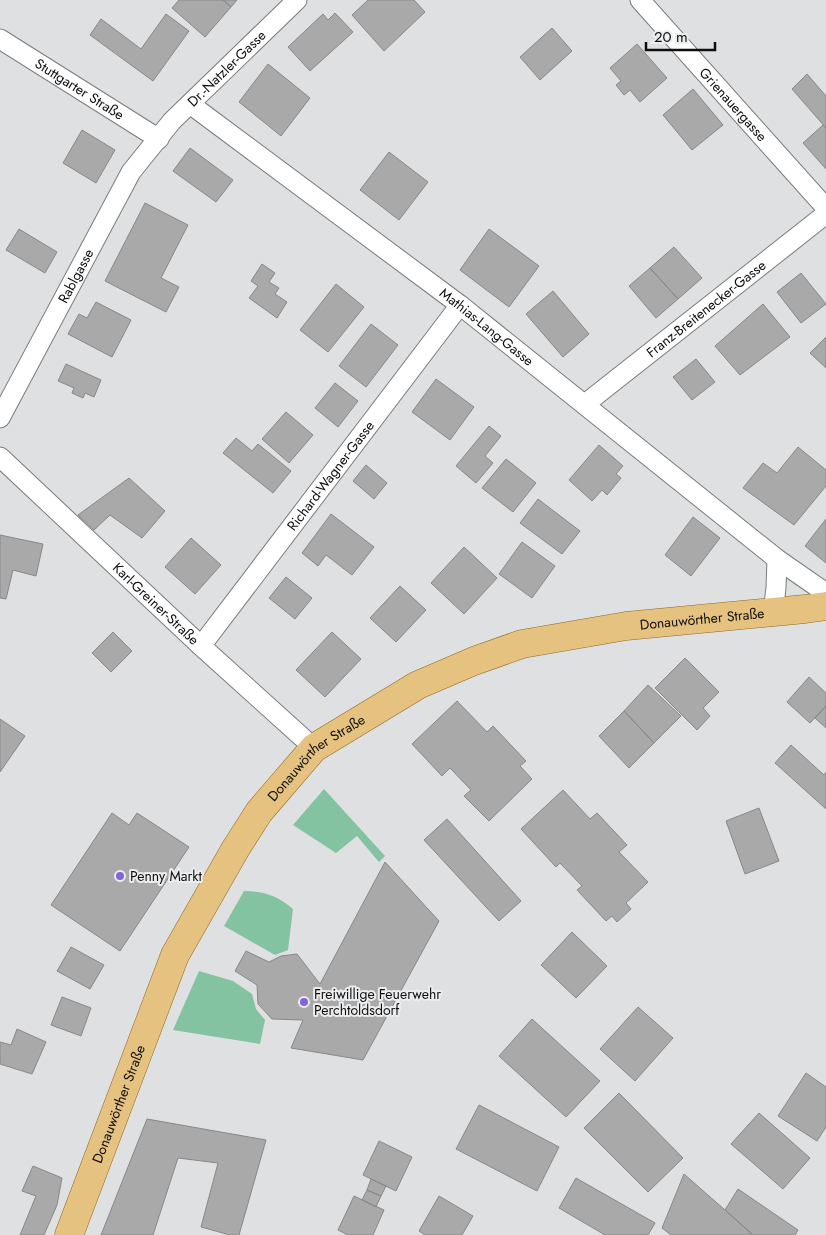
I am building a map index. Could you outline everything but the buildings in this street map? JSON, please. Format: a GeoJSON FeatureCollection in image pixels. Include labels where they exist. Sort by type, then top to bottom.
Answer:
{"type":"FeatureCollection","features":[{"type":"Feature","properties":{"kind":"main road","name":"Donauwörther Straße"},"geometry":{"type":"LineString","coordinates":[[69,1235],[132,1064],[175,955],[236,848],[259,812],[314,748],[418,685],[474,661],[522,644],[626,626],[826,606]]}},
{"type":"Feature","properties":{"kind":"street","name":"Dr.-Natzler-Gasse"},"geometry":{"type":"LineString","coordinates":[[159,138],[190,104],[297,0]]}},
{"type":"Feature","properties":{"kind":"street","name":"Grienauergasse"},"geometry":{"type":"LineString","coordinates":[[640,0],[826,208]]}},
{"type":"Feature","properties":{"kind":"street","name":"Stuttgarter Straße"},"geometry":{"type":"LineString","coordinates":[[0,39],[159,138]]}},
{"type":"Feature","properties":{"kind":"street","name":"Mathias-Lang-Gasse"},"geometry":{"type":"LineString","coordinates":[[190,104],[460,305],[778,559],[826,593]]}},
{"type":"Feature","properties":{"kind":"street","name":"Rablgasse"},"geometry":{"type":"LineString","coordinates":[[0,418],[131,172],[159,138]]}},
{"type":"Feature","properties":{"kind":"street","name":"Franz-Breitenecker-Gasse"},"geometry":{"type":"LineString","coordinates":[[585,404],[826,214]]}},
{"type":"Feature","properties":{"kind":"street","name":"Richard-Wagner-Gasse"},"geometry":{"type":"LineString","coordinates":[[201,646],[460,305]]}},
{"type":"Feature","properties":{"kind":"street","name":"Karl-Greiner-Straße"},"geometry":{"type":"LineString","coordinates":[[0,457],[201,646],[314,748]]}},
{"type":"Feature","properties":{"kind":"street"},"geometry":{"type":"LineString","coordinates":[[773,612],[778,559]]}},
{"type":"Feature","properties":{"kind":"green space"},"geometry":{"type":"Polygon","coordinates":[[[324,789],[385,856],[379,862],[357,836],[336,853],[293,825],[324,789]]]}},
{"type":"Feature","properties":{"kind":"green space"},"geometry":{"type":"Polygon","coordinates":[[[244,891],[270,895],[293,909],[288,950],[275,955],[224,926],[244,891]]]}},
{"type":"Feature","properties":{"kind":"green space"},"geometry":{"type":"Polygon","coordinates":[[[199,971],[233,981],[252,994],[256,1009],[265,1020],[260,1044],[173,1030],[199,971]]]}},
{"type":"Feature","properties":{"kind":"place","name":"Penny Markt"},"geometry":{"type":"Point","coordinates":[120,876]}},
{"type":"Feature","properties":{"kind":"place","name":"Freiwillige Feuerwehr Perchtoldsdorf"},"geometry":{"type":"Point","coordinates":[304,1002]}}]}
